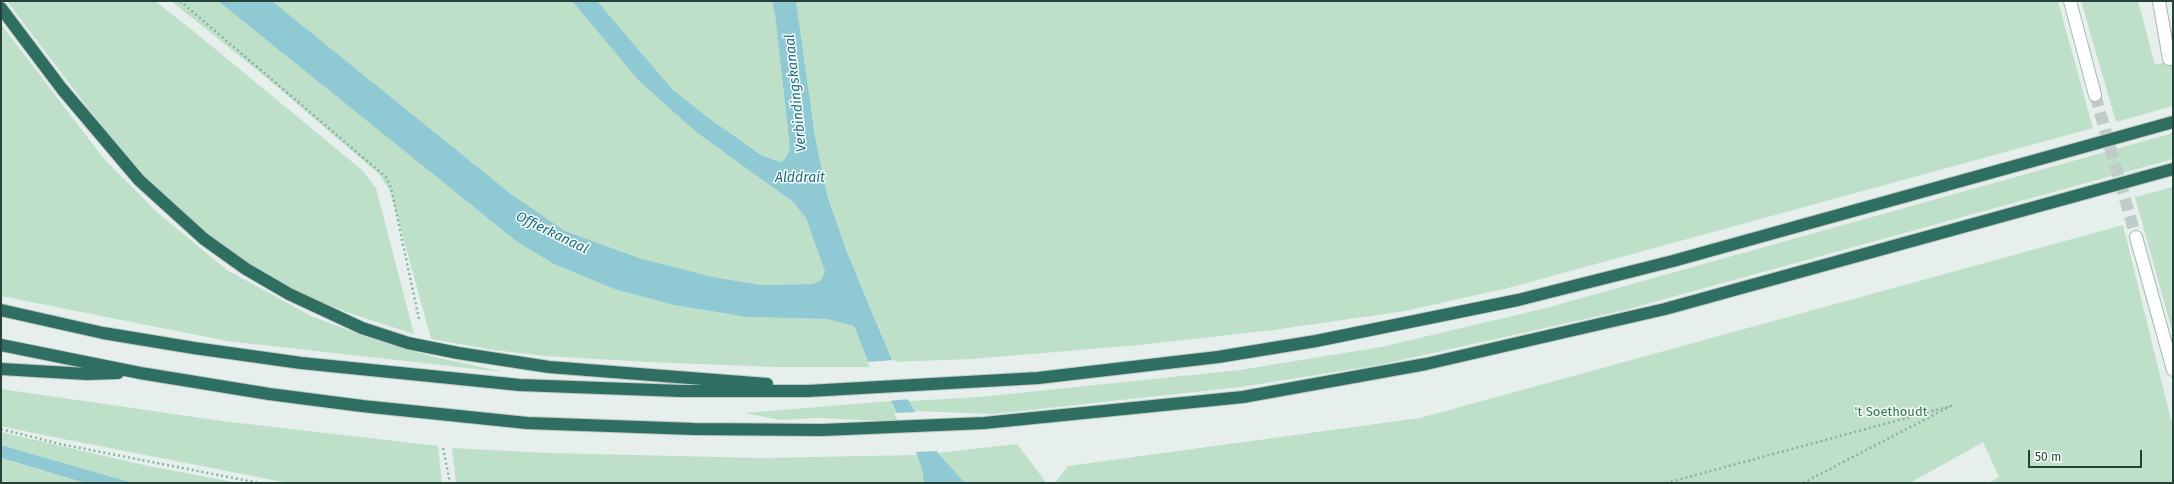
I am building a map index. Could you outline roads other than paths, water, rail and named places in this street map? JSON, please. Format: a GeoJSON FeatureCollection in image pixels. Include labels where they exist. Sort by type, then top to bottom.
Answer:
{"type":"FeatureCollection","features":[{"type":"Feature","properties":{"kind":"highway"},"geometry":{"type":"LineString","coordinates":[[1,8],[67,95],[139,180],[204,239],[246,269],[289,294],[362,328],[408,343],[458,353],[549,367],[757,383],[808,391]]}},
{"type":"Feature","properties":{"kind":"highway"},"geometry":{"type":"LineString","coordinates":[[1,310],[103,333],[194,348],[301,363],[520,386],[666,391],[808,391],[1038,378],[1218,357],[1316,341],[1518,300],[1673,261],[2173,122]]}},
{"type":"Feature","properties":{"kind":"highway"},"geometry":{"type":"LineString","coordinates":[[1,345],[140,373],[347,404],[527,423],[694,429],[822,430],[984,423],[1243,397],[1426,364],[1665,310],[2173,169]]}},
{"type":"Feature","properties":{"kind":"highway"},"geometry":{"type":"LineString","coordinates":[[1,369],[87,374],[140,373]]}},
{"type":"Feature","properties":{"kind":"street"},"geometry":{"type":"LineString","coordinates":[[2070,1],[2095,95]]}},
{"type":"Feature","properties":{"kind":"street"},"geometry":{"type":"LineString","coordinates":[[2159,1],[2169,59]]}},
{"type":"Feature","properties":{"kind":"street"},"geometry":{"type":"LineString","coordinates":[[2136,237],[2173,370]]}},
{"type":"Feature","properties":{"kind":"water"},"geometry":{"type":"Polygon","coordinates":[[[218,1],[272,1],[511,194],[565,231],[639,258],[713,277],[761,285],[813,284],[821,280],[825,272],[806,218],[793,202],[696,132],[639,81],[572,1],[597,1],[673,90],[710,119],[763,156],[781,162],[786,158],[790,148],[775,15],[772,1],[796,1],[815,136],[827,195],[847,252],[909,401],[938,453],[965,483],[924,483],[922,469],[917,455],[891,401],[870,367],[854,326],[827,319],[747,317],[674,305],[617,290],[554,264],[516,241],[218,1]]]}},
{"type":"Feature","properties":{"kind":"water"},"geometry":{"type":"Polygon","coordinates":[[[1,445],[133,483],[85,483],[1,458],[1,445]]]}},
{"type":"Feature","properties":{"kind":"tunnel"},"geometry":{"type":"LineString","coordinates":[[2095,95],[2136,237]]}},
{"type":"Feature","properties":{"kind":"water label","name":"Verbindingskanaal"},"geometry":{"type":"Point","coordinates":[796,93]}},
{"type":"Feature","properties":{"kind":"water label","name":"Alddrait"},"geometry":{"type":"Point","coordinates":[800,178]}},
{"type":"Feature","properties":{"kind":"water label","name":"Offierkanaal"},"geometry":{"type":"Point","coordinates":[552,233]}},
{"type":"Feature","properties":{"kind":"park label","name":"'t Soethoudt"},"geometry":{"type":"Point","coordinates":[1891,412]}}]}
